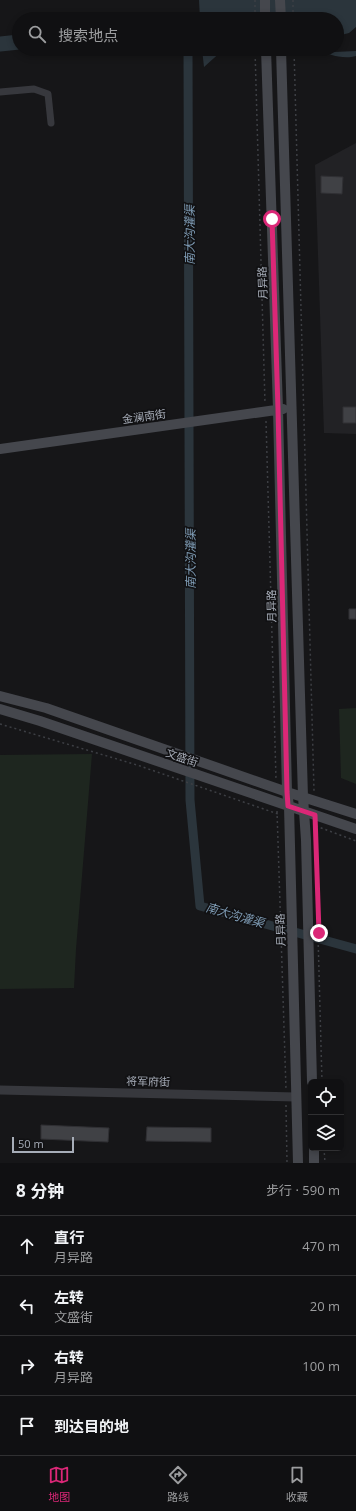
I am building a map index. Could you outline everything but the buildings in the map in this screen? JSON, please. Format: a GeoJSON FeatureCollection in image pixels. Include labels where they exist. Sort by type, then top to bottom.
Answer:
{"type":"FeatureCollection","features":[{"type":"Feature","properties":{"kind":"main road"},"geometry":{"type":"LineString","coordinates":[[264,0],[265,12]]}},
{"type":"Feature","properties":{"kind":"main road"},"geometry":{"type":"LineString","coordinates":[[280,0],[281,12]]}},
{"type":"Feature","properties":{"kind":"main road","name":"月异路"},"geometry":{"type":"LineString","coordinates":[[266,56],[278,409],[287,792],[291,882],[293,968],[291,1097],[298,1163]]}},
{"type":"Feature","properties":{"kind":"main road"},"geometry":{"type":"LineString","coordinates":[[281,56],[312,1079]]}},
{"type":"Feature","properties":{"kind":"main road","name":"金澜南街"},"geometry":{"type":"LineString","coordinates":[[0,448],[291,408]]}},
{"type":"Feature","properties":{"kind":"main road","name":"文盛街"},"geometry":{"type":"LineString","coordinates":[[0,696],[46,708],[287,792],[356,814]]}},
{"type":"Feature","properties":{"kind":"main road","name":"文盛街"},"geometry":{"type":"LineString","coordinates":[[0,709],[356,829]]}},
{"type":"Feature","properties":{"kind":"main road"},"geometry":{"type":"LineString","coordinates":[[314,1151],[314,1163]]}},
{"type":"Feature","properties":{"kind":"street"},"geometry":{"type":"LineString","coordinates":[[0,92],[34,89],[48,94],[51,122]]}},
{"type":"Feature","properties":{"kind":"street","name":"将军府街"},"geometry":{"type":"LineString","coordinates":[[0,1090],[291,1097]]}},
{"type":"Feature","properties":{"kind":"path"},"geometry":{"type":"LineString","coordinates":[[255,0],[255,12]]}},
{"type":"Feature","properties":{"kind":"path"},"geometry":{"type":"LineString","coordinates":[[293,0],[293,12]]}},
{"type":"Feature","properties":{"kind":"path","name":"月异路"},"geometry":{"type":"LineString","coordinates":[[255,56],[276,788]]}},
{"type":"Feature","properties":{"kind":"path"},"geometry":{"type":"LineString","coordinates":[[294,56],[314,800]]}},
{"type":"Feature","properties":{"kind":"path","name":"文盛街"},"geometry":{"type":"LineString","coordinates":[[0,724],[145,768],[227,797]]}},
{"type":"Feature","properties":{"kind":"path","name":"月异路"},"geometry":{"type":"LineString","coordinates":[[277,802],[281,963],[291,1097],[287,1163]]}},
{"type":"Feature","properties":{"kind":"path"},"geometry":{"type":"LineString","coordinates":[[315,815],[322,1079]]}},
{"type":"Feature","properties":{"kind":"path"},"geometry":{"type":"LineString","coordinates":[[324,1151],[325,1163]]}},
{"type":"Feature","properties":{"kind":"shaded area"},"geometry":{"type":"Polygon","coordinates":[[[199,0],[356,0],[356,27],[349,33],[344,34],[344,12],[200,12],[199,0]]]}},
{"type":"Feature","properties":{"kind":"shaded area"},"geometry":{"type":"Polygon","coordinates":[[[356,51],[356,56],[340,57],[337,56],[344,56],[344,52],[356,51]]]}},
{"type":"Feature","properties":{"kind":"shaded area"},"geometry":{"type":"Polygon","coordinates":[[[203,56],[216,56],[204,67],[203,56]]]}},
{"type":"Feature","properties":{"kind":"shaded area"},"geometry":{"type":"Polygon","coordinates":[[[356,143],[356,434],[324,433],[315,165],[356,143]]]}},
{"type":"Feature","properties":{"kind":"shaded area"},"geometry":{"type":"Polygon","coordinates":[[[356,708],[356,784],[341,778],[339,709],[356,708]]]}},
{"type":"Feature","properties":{"kind":"shaded area"},"geometry":{"type":"Polygon","coordinates":[[[92,754],[74,988],[0,989],[0,755],[92,754]]]}},
{"type":"Feature","properties":{"kind":"waterway"},"geometry":{"type":"LineString","coordinates":[[0,44],[12,43]]}},
{"type":"Feature","properties":{"kind":"waterway","name":"南大沟灌渠"},"geometry":{"type":"LineString","coordinates":[[188,56],[190,800],[200,906],[356,949]]}},
{"type":"Feature","properties":{"kind":"route"},"geometry":{"type":"LineString","coordinates":[[272,219],[287,792],[288,806],[315,815],[319,933]]}}]}
